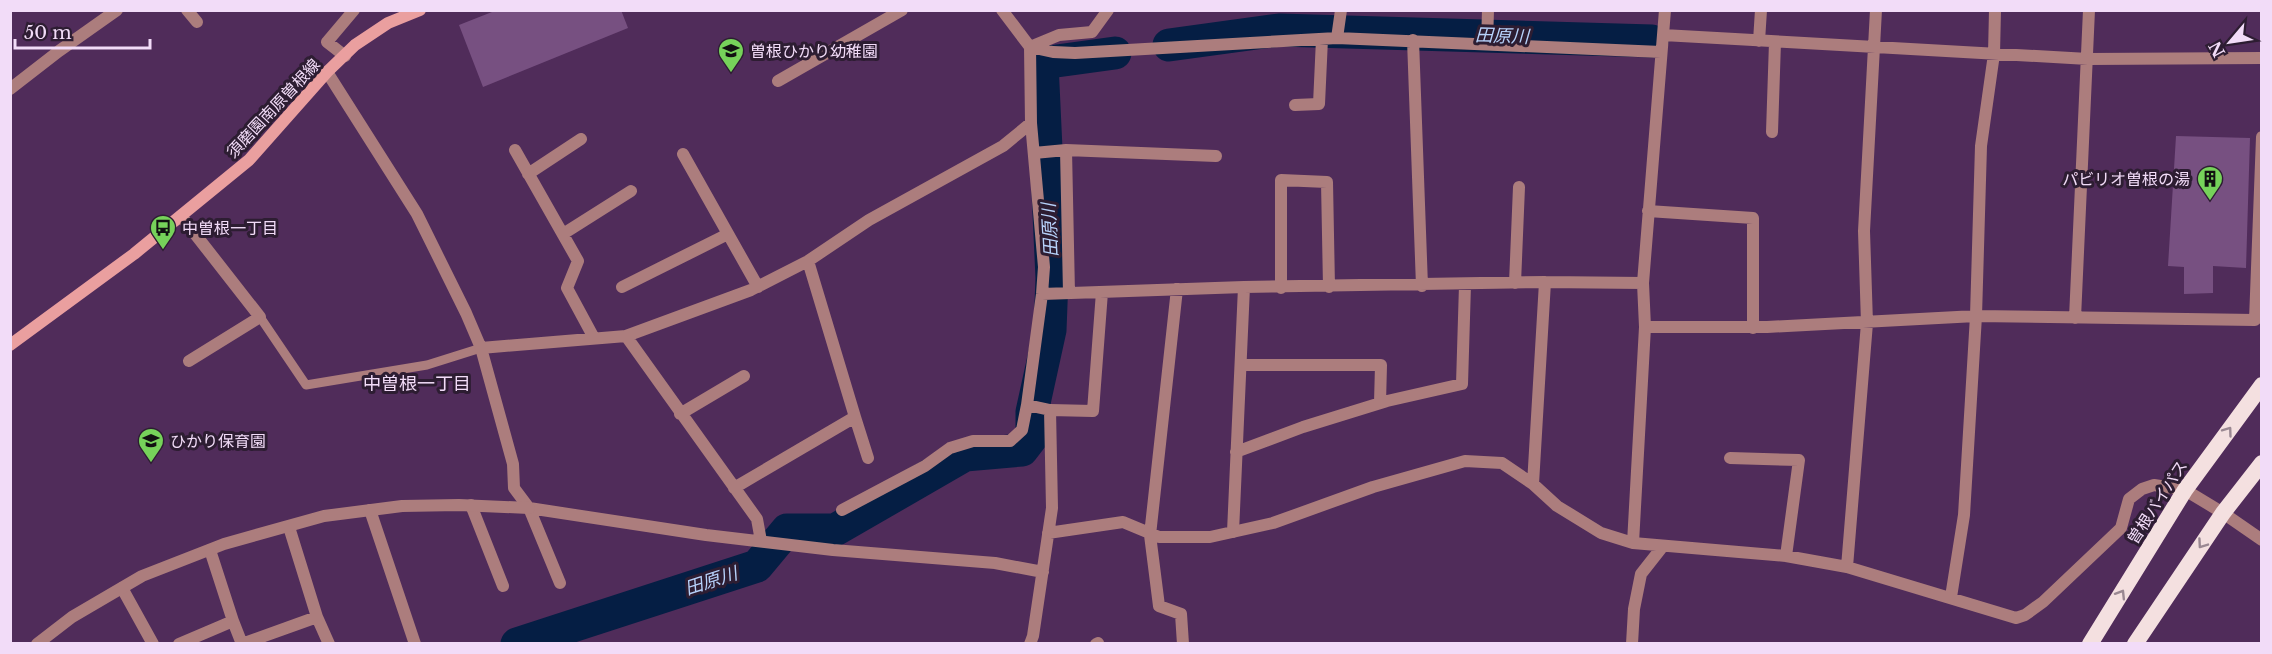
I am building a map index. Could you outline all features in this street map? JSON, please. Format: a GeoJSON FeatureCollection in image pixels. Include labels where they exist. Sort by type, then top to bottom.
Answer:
{"type":"FeatureCollection","features":[{"type":"Feature","properties":{"kind":"highway","name":"曽根バイパス"},"geometry":{"type":"LineString","coordinates":[[2090,644],[2185,490],[2262,386]]}},
{"type":"Feature","properties":{"kind":"highway"},"geometry":{"type":"LineString","coordinates":[[2135,644],[2223,513],[2262,463]]}},
{"type":"Feature","properties":{"kind":"main road","name":"須磨園南原曽根線"},"geometry":{"type":"LineString","coordinates":[[10,345],[125,260],[249,160],[327,72],[355,45],[388,23],[420,10]]}},
{"type":"Feature","properties":{"kind":"street"},"geometry":{"type":"LineString","coordinates":[[10,89],[117,10]]}},
{"type":"Feature","properties":{"kind":"street"},"geometry":{"type":"LineString","coordinates":[[187,10],[197,22]]}},
{"type":"Feature","properties":{"kind":"street"},"geometry":{"type":"LineString","coordinates":[[345,56],[327,42],[354,10]]}},
{"type":"Feature","properties":{"kind":"street"},"geometry":{"type":"LineString","coordinates":[[778,81],[902,10]]}},
{"type":"Feature","properties":{"kind":"street"},"geometry":{"type":"LineString","coordinates":[[842,510],[925,466],[950,448],[973,441],[1010,441],[1022,430],[1028,405],[1044,267],[1030,123],[1030,47],[1002,10]]}},
{"type":"Feature","properties":{"kind":"street"},"geometry":{"type":"LineString","coordinates":[[1030,47],[1059,35],[1092,32],[1108,10]]}},
{"type":"Feature","properties":{"kind":"street"},"geometry":{"type":"LineString","coordinates":[[1337,38],[1341,10]]}},
{"type":"Feature","properties":{"kind":"street"},"geometry":{"type":"LineString","coordinates":[[1487,44],[1488,10]]}},
{"type":"Feature","properties":{"kind":"street"},"geometry":{"type":"LineString","coordinates":[[1633,543],[1645,327],[1643,283],[1665,10]]}},
{"type":"Feature","properties":{"kind":"street"},"geometry":{"type":"LineString","coordinates":[[1759,41],[1761,10]]}},
{"type":"Feature","properties":{"kind":"street"},"geometry":{"type":"LineString","coordinates":[[1847,567],[1867,323],[1864,231],[1876,10]]}},
{"type":"Feature","properties":{"kind":"street"},"geometry":{"type":"LineString","coordinates":[[1951,597],[1964,515],[1976,316],[1981,146],[1994,54],[1995,10]]}},
{"type":"Feature","properties":{"kind":"street"},"geometry":{"type":"LineString","coordinates":[[2075,318],[2089,10]]}},
{"type":"Feature","properties":{"kind":"street"},"geometry":{"type":"LineString","coordinates":[[1663,35],[1873,45],[2088,59],[2262,58]]}},
{"type":"Feature","properties":{"kind":"street"},"geometry":{"type":"LineString","coordinates":[[1030,47],[1053,52],[1075,53],[1337,38],[1661,52]]}},
{"type":"Feature","properties":{"kind":"street"},"geometry":{"type":"LineString","coordinates":[[1294,105],[1319,104],[1322,39]]}},
{"type":"Feature","properties":{"kind":"street"},"geometry":{"type":"LineString","coordinates":[[1413,40],[1422,286]]}},
{"type":"Feature","properties":{"kind":"street"},"geometry":{"type":"LineString","coordinates":[[1772,132],[1775,42]]}},
{"type":"Feature","properties":{"kind":"street"},"geometry":{"type":"LineString","coordinates":[[327,72],[417,214],[466,313],[481,348],[513,464],[514,488],[529,508],[560,583]]}},
{"type":"Feature","properties":{"kind":"street"},"geometry":{"type":"LineString","coordinates":[[481,348],[626,336],[758,286],[808,261],[869,220],[1003,146],[1030,123]]}},
{"type":"Feature","properties":{"kind":"street"},"geometry":{"type":"LineString","coordinates":[[1645,327],[1753,328],[1976,316],[2255,320],[2262,136]]}},
{"type":"Feature","properties":{"kind":"street"},"geometry":{"type":"LineString","coordinates":[[528,174],[580,139]]}},
{"type":"Feature","properties":{"kind":"street"},"geometry":{"type":"LineString","coordinates":[[515,150],[579,261],[567,288],[594,338]]}},
{"type":"Feature","properties":{"kind":"street"},"geometry":{"type":"LineString","coordinates":[[1034,153],[1066,150],[1216,156]]}},
{"type":"Feature","properties":{"kind":"street"},"geometry":{"type":"LineString","coordinates":[[1066,150],[1069,293]]}},
{"type":"Feature","properties":{"kind":"street"},"geometry":{"type":"LineString","coordinates":[[683,154],[758,286]]}},
{"type":"Feature","properties":{"kind":"street"},"geometry":{"type":"LineString","coordinates":[[1281,288],[1281,180],[1327,182],[1329,287]]}},
{"type":"Feature","properties":{"kind":"street"},"geometry":{"type":"LineString","coordinates":[[1515,283],[1519,187]]}},
{"type":"Feature","properties":{"kind":"street"},"geometry":{"type":"LineString","coordinates":[[563,234],[631,191]]}},
{"type":"Feature","properties":{"kind":"street"},"geometry":{"type":"LineString","coordinates":[[1648,211],[1752,218],[1753,328]]}},
{"type":"Feature","properties":{"kind":"street"},"geometry":{"type":"LineString","coordinates":[[181,216],[260,317],[189,361]]}},
{"type":"Feature","properties":{"kind":"street"},"geometry":{"type":"LineString","coordinates":[[622,287],[728,234]]}},
{"type":"Feature","properties":{"kind":"street"},"geometry":{"type":"LineString","coordinates":[[808,261],[868,458]]}},
{"type":"Feature","properties":{"kind":"street"},"geometry":{"type":"LineString","coordinates":[[1042,294],[1245,287],[1422,286],[1545,282],[1643,283]]}},
{"type":"Feature","properties":{"kind":"street"},"geometry":{"type":"LineString","coordinates":[[1533,484],[1545,282]]}},
{"type":"Feature","properties":{"kind":"street"},"geometry":{"type":"LineString","coordinates":[[1236,452],[1303,427],[1380,403],[1461,384],[1465,285]]}},
{"type":"Feature","properties":{"kind":"street"},"geometry":{"type":"LineString","coordinates":[[1233,532],[1245,287]]}},
{"type":"Feature","properties":{"kind":"street"},"geometry":{"type":"LineString","coordinates":[[1177,289],[1150,535],[1159,606],[1181,614],[1184,644]]}},
{"type":"Feature","properties":{"kind":"street"},"geometry":{"type":"LineString","coordinates":[[1028,405],[1050,410],[1093,411],[1102,292]]}},
{"type":"Feature","properties":{"kind":"street"},"geometry":{"type":"LineString","coordinates":[[626,336],[757,519],[761,541]]}},
{"type":"Feature","properties":{"kind":"street"},"geometry":{"type":"LineString","coordinates":[[1241,365],[1382,365],[1380,403]]}},
{"type":"Feature","properties":{"kind":"street"},"geometry":{"type":"LineString","coordinates":[[680,414],[744,376]]}},
{"type":"Feature","properties":{"kind":"street"},"geometry":{"type":"LineString","coordinates":[[1030,643],[1033,636],[1052,508],[1050,410]]}},
{"type":"Feature","properties":{"kind":"street"},"geometry":{"type":"LineString","coordinates":[[734,488],[855,417]]}},
{"type":"Feature","properties":{"kind":"street"},"geometry":{"type":"LineString","coordinates":[[1730,458],[1799,460],[1786,556]]}},
{"type":"Feature","properties":{"kind":"street"},"geometry":{"type":"LineString","coordinates":[[1048,533],[1123,522],[1159,537],[1210,537],[1273,523],[1374,487],[1465,462],[1502,463],[1533,484],[1557,506],[1601,533],[1633,543],[1786,556],[1847,567],[2016,618],[2025,615],[2043,602],[2121,528],[2129,499],[2142,489],[2154,484],[2185,490],[2262,540]]}},
{"type":"Feature","properties":{"kind":"street"},"geometry":{"type":"LineString","coordinates":[[471,505],[503,586]]}},
{"type":"Feature","properties":{"kind":"street"},"geometry":{"type":"LineString","coordinates":[[38,644],[72,617],[142,576],[210,550],[324,516],[402,506],[471,505],[529,508],[833,550],[995,563],[1043,572]]}},
{"type":"Feature","properties":{"kind":"street"},"geometry":{"type":"LineString","coordinates":[[370,510],[415,644]]}},
{"type":"Feature","properties":{"kind":"street"},"geometry":{"type":"LineString","coordinates":[[288,527],[317,617],[329,644]]}},
{"type":"Feature","properties":{"kind":"street"},"geometry":{"type":"LineString","coordinates":[[1632,644],[1634,609],[1641,574],[1663,546]]}},
{"type":"Feature","properties":{"kind":"street"},"geometry":{"type":"LineString","coordinates":[[210,550],[232,621],[242,644],[317,617]]}},
{"type":"Feature","properties":{"kind":"street"},"geometry":{"type":"LineString","coordinates":[[122,588],[153,644]]}},
{"type":"Feature","properties":{"kind":"street"},"geometry":{"type":"LineString","coordinates":[[179,644],[232,621]]}},
{"type":"Feature","properties":{"kind":"lane"},"geometry":{"type":"LineString","coordinates":[[260,317],[306,385],[427,365],[481,348]]}},
{"type":"Feature","properties":{"kind":"building"},"geometry":{"type":"Polygon","coordinates":[[[497,10],[621,10],[628,28],[483,87],[459,25],[497,10]]]}},
{"type":"Feature","properties":{"kind":"building","name":"パビリオ曽根の湯"},"geometry":{"type":"Polygon","coordinates":[[[2176,136],[2250,138],[2246,268],[2213,266],[2213,293],[2184,294],[2184,267],[2168,266],[2176,136]]]}},
{"type":"Feature","properties":{"kind":"waterway","name":"田原川"},"geometry":{"type":"LineString","coordinates":[[1169,45],[1279,30],[1652,41]]}},
{"type":"Feature","properties":{"kind":"waterway","name":"田原川"},"geometry":{"type":"LineString","coordinates":[[517,644],[757,566],[787,530],[835,530],[965,455],[1022,450],[1032,437],[1032,412],[1050,330],[1052,278],[1042,63],[1115,53]]}},
{"type":"Feature","properties":{"kind":"place","name":"曽根ひかり幼稚園"},"geometry":{"type":"Point","coordinates":[731,74]}},
{"type":"Feature","properties":{"kind":"place","name":"パビリオ曽根の湯"},"geometry":{"type":"Point","coordinates":[2210,202]}},
{"type":"Feature","properties":{"kind":"place","name":"中曽根一丁目"},"geometry":{"type":"Point","coordinates":[163,251]}},
{"type":"Feature","properties":{"kind":"place","name":"ひかり保育園"},"geometry":{"type":"Point","coordinates":[151,464]}},
{"type":"Feature","properties":{"kind":"district","name":"中曽根一丁目"},"geometry":{"type":"Point","coordinates":[417,384]}}]}
